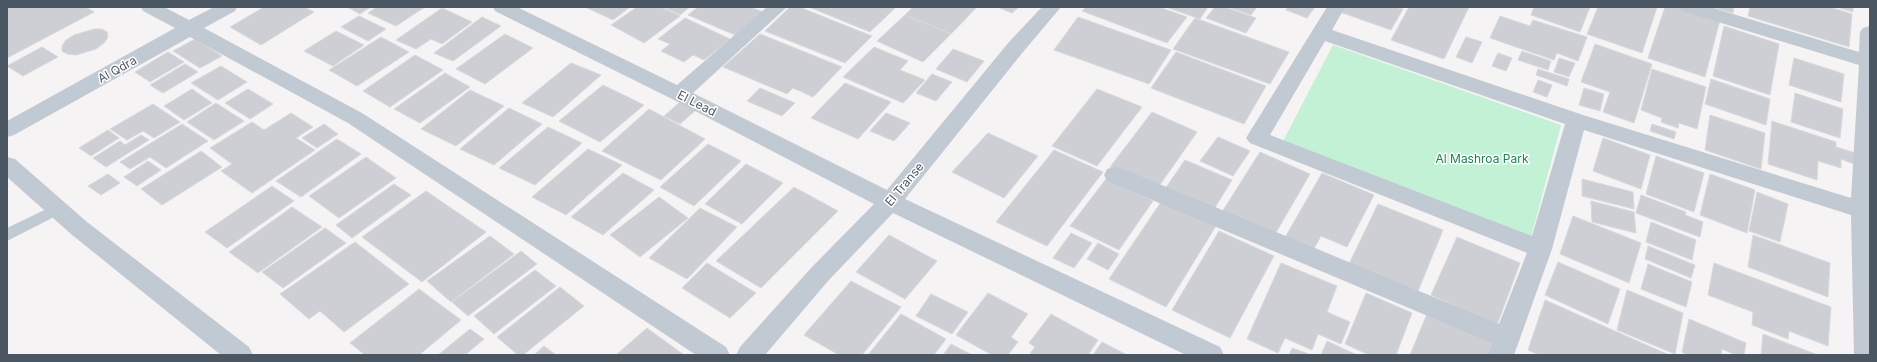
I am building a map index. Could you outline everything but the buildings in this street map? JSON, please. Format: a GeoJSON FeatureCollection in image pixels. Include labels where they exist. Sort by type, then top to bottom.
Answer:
{"type":"FeatureCollection","features":[{"type":"Feature","properties":{"kind":"street"},"geometry":{"type":"LineString","coordinates":[[150,7],[355,118],[717,355]]}},
{"type":"Feature","properties":{"kind":"street","name":"Al Qdra"},"geometry":{"type":"LineString","coordinates":[[7,130],[228,7]]}},
{"type":"Feature","properties":{"kind":"street","name":"El Lead"},"geometry":{"type":"LineString","coordinates":[[502,7],[679,94],[890,202],[1211,355]]}},
{"type":"Feature","properties":{"kind":"street"},"geometry":{"type":"LineString","coordinates":[[679,94],[778,7]]}},
{"type":"Feature","properties":{"kind":"street","name":"El Transe"},"geometry":{"type":"LineString","coordinates":[[749,355],[820,274],[890,202],[1016,48],[1052,7]]}},
{"type":"Feature","properties":{"kind":"street"},"geometry":{"type":"LineString","coordinates":[[1336,7],[1257,138],[1540,249]]}},
{"type":"Feature","properties":{"kind":"street"},"geometry":{"type":"LineString","coordinates":[[1689,7],[1868,61]]}},
{"type":"Feature","properties":{"kind":"street"},"geometry":{"type":"LineString","coordinates":[[1867,355],[1862,210],[1870,32]]}},
{"type":"Feature","properties":{"kind":"street"},"geometry":{"type":"LineString","coordinates":[[1320,33],[1576,120],[1862,210]]}},
{"type":"Feature","properties":{"kind":"street"},"geometry":{"type":"LineString","coordinates":[[1115,175],[1503,346],[1540,249],[1576,120]]}},
{"type":"Feature","properties":{"kind":"street"},"geometry":{"type":"LineString","coordinates":[[7,165],[57,208],[240,355]]}},
{"type":"Feature","properties":{"kind":"lane"},"geometry":{"type":"LineString","coordinates":[[7,235],[57,208]]}},
{"type":"Feature","properties":{"kind":"green space","name":"Al Mashroa Park"},"geometry":{"type":"Polygon","coordinates":[[[1333,45],[1561,125],[1531,237],[1282,143],[1333,45]]]}}]}
